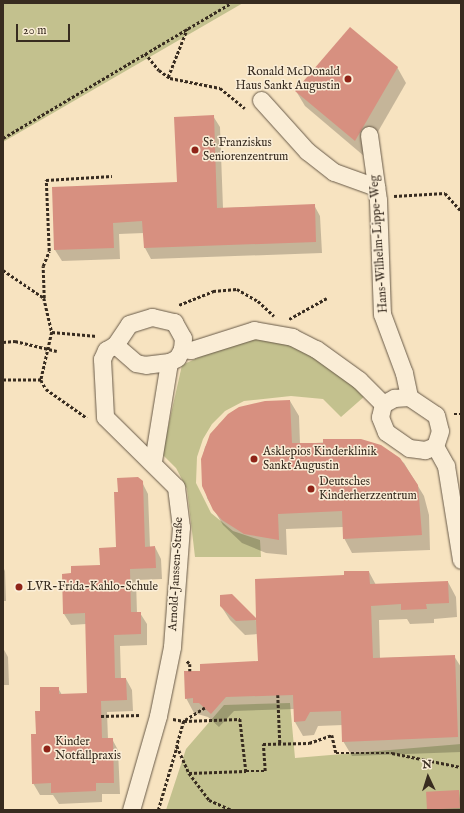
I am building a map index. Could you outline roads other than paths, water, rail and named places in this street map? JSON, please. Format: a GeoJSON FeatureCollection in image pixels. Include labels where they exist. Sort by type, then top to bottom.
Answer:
{"type":"FeatureCollection","features":[{"type":"Feature","properties":{"kind":"lane"},"geometry":{"type":"LineString","coordinates":[[261,100],[307,152],[334,172],[377,194]]}},
{"type":"Feature","properties":{"kind":"lane","name":"Hans-Wilhelm-Lippe-Weg"},"geometry":{"type":"LineString","coordinates":[[370,135],[377,194],[382,314],[404,373],[409,397]]}},
{"type":"Feature","properties":{"kind":"lane","name":"Arnold-Janssen-Straße"},"geometry":{"type":"LineString","coordinates":[[131,810],[151,719],[177,613],[181,527],[176,487],[153,461],[105,417],[102,359],[129,324],[152,316],[174,322],[183,338],[182,349]]}},
{"type":"Feature","properties":{"kind":"lane"},"geometry":{"type":"LineString","coordinates":[[110,348],[136,363],[146,365],[169,362],[177,358],[182,349],[191,350],[254,330],[292,337],[316,349],[359,380],[383,404]]}},
{"type":"Feature","properties":{"kind":"lane"},"geometry":{"type":"LineString","coordinates":[[153,461],[169,362]]}},
{"type":"Feature","properties":{"kind":"lane"},"geometry":{"type":"LineString","coordinates":[[435,446],[425,450],[409,448],[386,432],[380,417],[383,404],[394,398],[409,397],[436,415],[440,431],[435,446],[446,466],[461,560]]}},
{"type":"Feature","properties":{"kind":"place","name":"Ronald McDonald Haus Sankt Augustin"},"geometry":{"type":"Point","coordinates":[348,79]}},
{"type":"Feature","properties":{"kind":"place","name":"St. Franziskus Seniorenzentrum"},"geometry":{"type":"Point","coordinates":[195,150]}},
{"type":"Feature","properties":{"kind":"place","name":"Asklepios Kinderklinik Sankt Augustin"},"geometry":{"type":"Point","coordinates":[254,459]}},
{"type":"Feature","properties":{"kind":"place","name":"Deutsches Kinderherzzentrum"},"geometry":{"type":"Point","coordinates":[311,489]}},
{"type":"Feature","properties":{"kind":"place","name":"LVR-Frida-Kahlo-Schule"},"geometry":{"type":"Point","coordinates":[19,587]}},
{"type":"Feature","properties":{"kind":"place","name":"Kinder Notfallpraxis"},"geometry":{"type":"Point","coordinates":[47,749]}}]}
